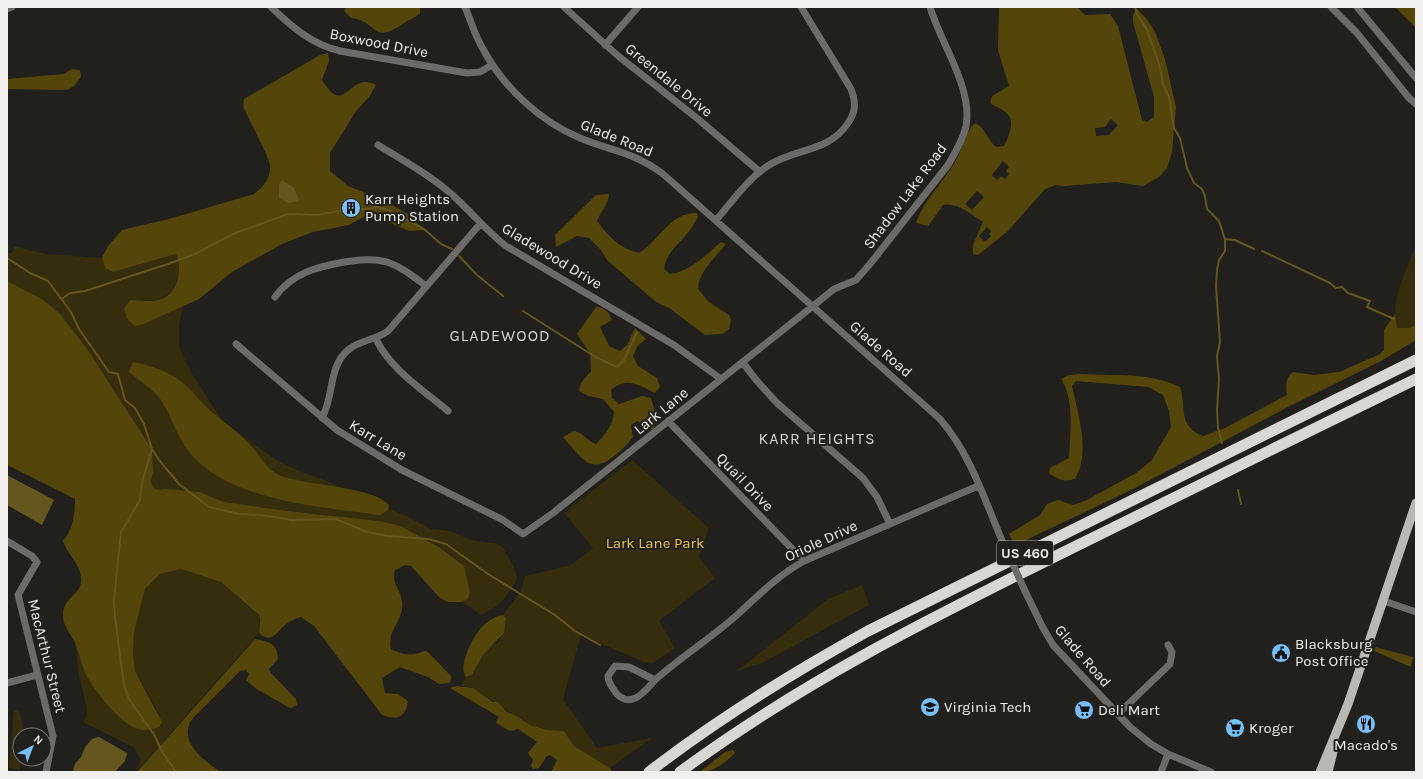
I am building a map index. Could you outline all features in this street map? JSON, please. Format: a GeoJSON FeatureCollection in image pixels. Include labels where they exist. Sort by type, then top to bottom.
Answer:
{"type":"FeatureCollection","features":[{"type":"Feature","properties":{"kind":"highway","name":"US 460"},"geometry":{"type":"LineString","coordinates":[[649,772],[693,739],[752,700],[807,665],[868,631],[1416,360]]}},
{"type":"Feature","properties":{"kind":"highway","name":"US 460"},"geometry":{"type":"LineString","coordinates":[[680,772],[780,703],[884,643],[1416,379]]}},
{"type":"Feature","properties":{"kind":"main road"},"geometry":{"type":"LineString","coordinates":[[1320,772],[1337,734],[1384,601],[1416,503]]}},
{"type":"Feature","properties":{"kind":"main road"},"geometry":{"type":"LineString","coordinates":[[1328,772],[1337,734]]}},
{"type":"Feature","properties":{"kind":"street"},"geometry":{"type":"LineString","coordinates":[[7,9],[12,7]]}},
{"type":"Feature","properties":{"kind":"street","name":"Boxwood Drive"},"geometry":{"type":"LineString","coordinates":[[271,7],[303,36],[323,46],[340,51],[467,73],[480,72],[492,65]]}},
{"type":"Feature","properties":{"kind":"street","name":"Glade Road"},"geometry":{"type":"LineString","coordinates":[[465,7],[479,42],[492,65],[511,88],[552,124],[580,138],[618,150],[648,163],[663,174],[940,419],[962,447],[1025,591],[1037,617],[1053,645],[1141,737],[1168,754],[1211,772]]}},
{"type":"Feature","properties":{"kind":"street","name":"Greendale Drive"},"geometry":{"type":"LineString","coordinates":[[564,7],[605,45],[698,119],[760,172]]}},
{"type":"Feature","properties":{"kind":"street"},"geometry":{"type":"LineString","coordinates":[[605,45],[638,7]]}},
{"type":"Feature","properties":{"kind":"street"},"geometry":{"type":"LineString","coordinates":[[716,220],[760,172],[779,160],[813,149],[831,141],[846,127],[855,109],[855,99],[849,85],[801,7]]}},
{"type":"Feature","properties":{"kind":"street","name":"Shadow Lake Road"},"geometry":{"type":"LineString","coordinates":[[813,306],[834,289],[846,286],[856,280],[948,165],[958,149],[966,127],[967,108],[963,90],[930,7]]}},
{"type":"Feature","properties":{"kind":"street"},"geometry":{"type":"LineString","coordinates":[[1331,7],[1357,33],[1409,98],[1416,104]]}},
{"type":"Feature","properties":{"kind":"street"},"geometry":{"type":"LineString","coordinates":[[1357,7],[1416,78]]}},
{"type":"Feature","properties":{"kind":"street","name":"Gladewood Drive"},"geometry":{"type":"LineString","coordinates":[[378,145],[434,180],[455,198],[480,224],[506,246],[674,345],[721,379]]}},
{"type":"Feature","properties":{"kind":"street"},"geometry":{"type":"LineString","coordinates":[[322,418],[330,400],[335,371],[342,356],[356,345],[376,339],[388,331],[480,224]]}},
{"type":"Feature","properties":{"kind":"street"},"geometry":{"type":"LineString","coordinates":[[275,297],[291,281],[307,271],[321,266],[365,259],[381,261],[397,266],[426,286]]}},
{"type":"Feature","properties":{"kind":"street","name":"Lark Lane"},"geometry":{"type":"LineString","coordinates":[[523,534],[559,509],[813,306]]}},
{"type":"Feature","properties":{"kind":"street"},"geometry":{"type":"LineString","coordinates":[[376,339],[381,349],[393,364],[448,411]]}},
{"type":"Feature","properties":{"kind":"street","name":"Karr Lane"},"geometry":{"type":"LineString","coordinates":[[236,344],[322,418],[402,470],[503,520],[523,534]]}},
{"type":"Feature","properties":{"kind":"street"},"geometry":{"type":"LineString","coordinates":[[743,363],[777,403],[866,482],[877,497],[890,524]]}},
{"type":"Feature","properties":{"kind":"street","name":"Quail Drive"},"geometry":{"type":"LineString","coordinates":[[668,421],[804,561]]}},
{"type":"Feature","properties":{"kind":"street","name":"Oriole Drive"},"geometry":{"type":"LineString","coordinates":[[655,680],[624,666],[612,668],[608,679],[619,696],[629,700],[636,698],[655,680],[736,615],[768,584],[804,561],[978,486]]}},
{"type":"Feature","properties":{"kind":"street","name":"MacArthur Street"},"geometry":{"type":"LineString","coordinates":[[7,541],[32,556],[36,562],[18,595],[53,736],[46,772]]}},
{"type":"Feature","properties":{"kind":"street"},"geometry":{"type":"LineString","coordinates":[[1384,601],[1416,612]]}},
{"type":"Feature","properties":{"kind":"street"},"geometry":{"type":"LineString","coordinates":[[1118,714],[1170,664],[1172,652],[1168,645]]}},
{"type":"Feature","properties":{"kind":"street"},"geometry":{"type":"LineString","coordinates":[[7,683],[37,675]]}},
{"type":"Feature","properties":{"kind":"street"},"geometry":{"type":"LineString","coordinates":[[1161,772],[1168,754]]}},
{"type":"Feature","properties":{"kind":"green space"},"geometry":{"type":"Polygon","coordinates":[[[1416,245],[1416,325],[1410,328],[1397,328],[1395,307],[1397,296],[1416,245]]]}},
{"type":"Feature","properties":{"kind":"green space"},"geometry":{"type":"Polygon","coordinates":[[[13,246],[46,254],[102,258],[105,268],[113,272],[176,254],[180,265],[179,276],[172,291],[159,300],[130,300],[124,310],[127,319],[135,325],[144,324],[183,306],[179,325],[179,347],[192,374],[224,423],[278,461],[304,473],[324,480],[406,516],[431,529],[450,531],[471,540],[498,544],[503,548],[514,567],[517,577],[505,598],[497,606],[481,615],[462,602],[468,599],[470,592],[464,566],[439,546],[401,526],[380,521],[295,512],[224,502],[200,492],[159,490],[153,488],[151,481],[153,472],[145,438],[88,350],[42,299],[7,281],[7,253],[12,253],[14,249],[13,246]]]}},
{"type":"Feature","properties":{"kind":"green space","name":"Lark Lane Park"},"geometry":{"type":"Polygon","coordinates":[[[632,460],[709,528],[699,557],[715,578],[659,621],[675,648],[653,663],[644,662],[581,635],[563,699],[597,748],[652,738],[610,768],[574,746],[564,731],[547,730],[530,725],[473,688],[461,686],[466,677],[469,677],[474,673],[483,656],[501,637],[506,621],[506,618],[503,615],[521,591],[525,576],[571,565],[593,548],[564,513],[632,460]]]}},
{"type":"Feature","properties":{"kind":"green space"},"geometry":{"type":"Polygon","coordinates":[[[181,569],[221,582],[259,616],[259,633],[136,772],[141,759],[133,747],[83,722],[87,715],[87,710],[79,675],[75,643],[89,679],[160,715],[135,671],[133,653],[134,632],[145,589],[160,574],[181,569]]]}},
{"type":"Feature","properties":{"kind":"green space"},"geometry":{"type":"Polygon","coordinates":[[[862,585],[869,605],[762,663],[737,671],[828,599],[862,585]]]}},
{"type":"Feature","properties":{"kind":"green space"},"geometry":{"type":"Polygon","coordinates":[[[14,710],[19,710],[23,727],[13,727],[14,710]]]}},
{"type":"Feature","properties":{"kind":"green space"},"geometry":{"type":"Polygon","coordinates":[[[12,733],[12,767],[20,767],[20,770],[9,768],[12,733]]]}},
{"type":"Feature","properties":{"kind":"shaded area"},"geometry":{"type":"Polygon","coordinates":[[[346,7],[420,7],[420,13],[392,31],[385,33],[379,32],[366,23],[351,18],[344,11],[346,7]]]}},
{"type":"Feature","properties":{"kind":"shaded area"},"geometry":{"type":"Polygon","coordinates":[[[999,7],[1077,7],[1085,15],[1110,14],[1118,26],[1142,120],[1147,122],[1154,117],[1154,97],[1133,22],[1133,16],[1136,8],[1147,19],[1155,32],[1165,59],[1176,107],[1172,152],[1167,168],[1159,177],[1143,186],[1116,182],[1064,186],[1056,185],[1045,189],[1008,231],[978,255],[973,254],[973,245],[983,222],[964,209],[954,205],[943,205],[928,226],[916,223],[929,199],[956,160],[971,127],[975,123],[984,131],[996,147],[1004,146],[1006,142],[1011,128],[1010,118],[1004,111],[990,103],[992,96],[1009,86],[998,50],[999,7]],[[1111,119],[1105,127],[1095,128],[1096,136],[1109,135],[1118,125],[1111,119]],[[1003,161],[992,175],[997,180],[1001,176],[1005,179],[1009,174],[1006,171],[1009,167],[1003,161]],[[977,191],[965,204],[972,210],[984,197],[977,191]],[[987,227],[979,236],[985,242],[991,236],[989,234],[991,231],[987,227]]]}},
{"type":"Feature","properties":{"kind":"shaded area"},"geometry":{"type":"Polygon","coordinates":[[[1395,7],[1416,7],[1416,28],[1395,7]]]}},
{"type":"Feature","properties":{"kind":"shaded area"},"geometry":{"type":"Polygon","coordinates":[[[328,53],[329,61],[322,80],[330,91],[336,95],[342,95],[348,92],[359,83],[367,82],[376,85],[369,97],[356,111],[330,153],[330,171],[348,186],[383,200],[408,214],[424,230],[409,231],[369,214],[349,225],[313,232],[284,243],[232,272],[199,299],[144,324],[135,326],[127,319],[124,309],[130,300],[155,301],[170,293],[174,288],[179,274],[176,254],[113,272],[105,268],[102,258],[108,246],[122,230],[169,219],[254,194],[268,178],[270,166],[243,106],[244,99],[320,55],[328,53]]]}},
{"type":"Feature","properties":{"kind":"shaded area"},"geometry":{"type":"Polygon","coordinates":[[[72,69],[80,70],[81,77],[74,86],[67,90],[7,89],[7,79],[64,74],[72,69]]]}},
{"type":"Feature","properties":{"kind":"shaded area"},"geometry":{"type":"Polygon","coordinates":[[[282,180],[294,188],[299,200],[288,203],[279,198],[279,184],[282,180]]]}},
{"type":"Feature","properties":{"kind":"shaded area"},"geometry":{"type":"Polygon","coordinates":[[[609,194],[606,205],[597,221],[620,245],[639,253],[672,222],[688,214],[697,213],[698,217],[691,229],[672,250],[667,258],[664,269],[670,274],[677,273],[691,266],[721,242],[726,244],[704,271],[699,282],[698,289],[709,302],[729,315],[731,320],[729,329],[722,334],[705,335],[669,308],[656,302],[607,260],[601,250],[589,238],[577,236],[556,247],[555,235],[596,195],[609,194]]]}},
{"type":"Feature","properties":{"kind":"shaded area"},"geometry":{"type":"Polygon","coordinates":[[[7,281],[42,299],[60,314],[88,350],[152,449],[153,472],[151,481],[153,488],[159,490],[165,489],[200,492],[224,502],[295,512],[380,521],[401,526],[439,547],[464,566],[470,592],[468,599],[462,602],[447,602],[439,597],[411,566],[405,565],[395,570],[394,575],[395,583],[401,597],[402,608],[401,614],[391,636],[391,649],[399,653],[411,655],[427,651],[451,676],[451,681],[449,683],[439,684],[428,677],[400,667],[382,678],[385,693],[398,694],[408,701],[407,707],[400,717],[396,718],[382,715],[314,626],[301,617],[288,623],[273,637],[267,638],[259,633],[259,615],[221,582],[181,569],[160,574],[145,589],[134,632],[133,653],[135,671],[162,722],[159,727],[144,730],[137,729],[113,711],[99,695],[89,680],[75,643],[63,620],[66,604],[78,590],[81,582],[78,566],[63,541],[73,522],[75,499],[7,465],[7,281]]]}},
{"type":"Feature","properties":{"kind":"shaded area"},"geometry":{"type":"Polygon","coordinates":[[[596,307],[606,310],[612,320],[600,327],[609,346],[620,351],[627,345],[635,328],[646,339],[638,345],[633,356],[638,366],[657,378],[660,387],[655,393],[633,383],[622,383],[611,390],[612,398],[619,404],[642,396],[651,398],[657,419],[653,430],[637,421],[631,425],[633,437],[613,457],[600,464],[587,462],[580,457],[563,437],[574,431],[596,444],[608,430],[612,421],[614,412],[603,399],[588,396],[579,391],[581,383],[591,371],[590,354],[577,334],[596,307]]]}},
{"type":"Feature","properties":{"kind":"shaded area"},"geometry":{"type":"Polygon","coordinates":[[[1395,314],[1397,328],[1409,328],[1416,325],[1416,340],[1381,361],[1288,407],[1133,489],[1022,542],[1012,540],[1009,534],[1040,515],[1047,504],[1058,500],[1073,505],[1085,501],[1136,473],[1152,460],[1171,427],[1169,411],[1163,395],[1148,387],[1076,381],[1072,386],[1082,433],[1083,445],[1080,468],[1075,479],[1058,479],[1049,473],[1050,468],[1069,458],[1071,428],[1068,397],[1061,379],[1069,375],[1081,374],[1119,375],[1144,377],[1168,382],[1180,387],[1186,421],[1189,427],[1203,436],[1225,428],[1287,395],[1287,380],[1293,372],[1314,375],[1339,372],[1380,354],[1384,350],[1384,330],[1395,314]]]}},
{"type":"Feature","properties":{"kind":"shaded area"},"geometry":{"type":"Polygon","coordinates":[[[133,362],[160,370],[178,379],[209,409],[243,438],[267,466],[279,475],[305,482],[369,494],[381,499],[389,505],[388,510],[380,515],[305,505],[252,492],[228,482],[207,469],[185,447],[161,400],[150,388],[129,372],[133,362]]]}},
{"type":"Feature","properties":{"kind":"shaded area"},"geometry":{"type":"Polygon","coordinates":[[[7,475],[54,500],[42,525],[7,505],[7,475]]]}},
{"type":"Feature","properties":{"kind":"shaded area"},"geometry":{"type":"Polygon","coordinates":[[[503,615],[506,618],[504,633],[483,655],[472,675],[466,677],[464,672],[465,658],[476,635],[488,621],[503,615]]]}},
{"type":"Feature","properties":{"kind":"shaded area"},"geometry":{"type":"Polygon","coordinates":[[[255,639],[269,642],[274,646],[278,659],[269,669],[296,699],[297,705],[291,708],[288,707],[255,688],[246,680],[249,674],[246,670],[240,671],[193,718],[189,726],[188,734],[194,749],[207,762],[221,772],[137,772],[255,639]]]}},
{"type":"Feature","properties":{"kind":"shaded area"},"geometry":{"type":"Polygon","coordinates":[[[1375,647],[1413,657],[1411,667],[1374,651],[1375,647]]]}},
{"type":"Feature","properties":{"kind":"shaded area"},"geometry":{"type":"Polygon","coordinates":[[[455,686],[473,688],[493,702],[498,702],[507,712],[515,715],[530,725],[547,730],[564,731],[574,746],[610,768],[612,772],[551,772],[557,760],[550,755],[547,756],[539,768],[533,769],[531,766],[533,760],[528,753],[537,742],[518,729],[510,731],[496,723],[499,717],[450,688],[455,686]]]}},
{"type":"Feature","properties":{"kind":"shaded area"},"geometry":{"type":"Polygon","coordinates":[[[99,737],[127,753],[125,761],[115,772],[73,772],[76,763],[81,757],[88,743],[99,737]]]}},
{"type":"Feature","properties":{"kind":"shaded area"},"geometry":{"type":"Polygon","coordinates":[[[733,750],[735,753],[719,766],[705,772],[700,772],[725,752],[733,750]]]}},
{"type":"Feature","properties":{"kind":"waterway"},"geometry":{"type":"LineString","coordinates":[[1135,7],[1137,14],[1147,30],[1159,64],[1163,84],[1169,97],[1174,128],[1180,138],[1187,168],[1194,183],[1202,189],[1205,196],[1207,209],[1219,221],[1225,239],[1225,251],[1219,260],[1216,286],[1220,342],[1217,356],[1219,379],[1217,410],[1218,428],[1222,443]]}},
{"type":"Feature","properties":{"kind":"waterway"},"geometry":{"type":"LineString","coordinates":[[62,299],[70,293],[85,291],[195,254],[233,234],[288,214],[318,215],[348,209],[370,209],[376,207],[386,209],[424,229],[441,244],[452,249]]}},
{"type":"Feature","properties":{"kind":"waterway"},"geometry":{"type":"LineString","coordinates":[[1225,239],[1235,240],[1254,249]]}},
{"type":"Feature","properties":{"kind":"waterway"},"geometry":{"type":"LineString","coordinates":[[1262,251],[1330,283],[1336,288],[1342,287],[1348,293],[1370,301],[1367,307],[1394,319]]}},
{"type":"Feature","properties":{"kind":"waterway"},"geometry":{"type":"LineString","coordinates":[[459,256],[477,275],[503,296]]}},
{"type":"Feature","properties":{"kind":"waterway"},"geometry":{"type":"LineString","coordinates":[[7,258],[30,273],[48,281],[71,312],[79,329],[109,372],[118,374],[125,400],[135,408],[144,424],[152,449],[159,460],[179,484],[209,507],[239,514],[261,515],[292,520],[336,519],[367,532],[387,536],[428,539],[446,544],[488,574],[555,615],[575,631],[600,645]]}},
{"type":"Feature","properties":{"kind":"waterway"},"geometry":{"type":"LineString","coordinates":[[523,311],[597,358],[617,367],[624,360],[637,332]]}},
{"type":"Feature","properties":{"kind":"waterway"},"geometry":{"type":"LineString","coordinates":[[152,449],[142,482],[140,500],[121,532],[114,600],[115,618],[124,685],[129,699],[155,736],[161,750],[176,772]]}},
{"type":"Feature","properties":{"kind":"waterway"},"geometry":{"type":"LineString","coordinates":[[1238,490],[1241,504]]}},
{"type":"Feature","properties":{"kind":"place","name":"Karr Heights Pump Station"},"geometry":{"type":"Point","coordinates":[351,208]}},
{"type":"Feature","properties":{"kind":"place","name":"Blacksburg Post Office"},"geometry":{"type":"Point","coordinates":[1281,653]}},
{"type":"Feature","properties":{"kind":"place","name":"Virginia Tech"},"geometry":{"type":"Point","coordinates":[930,707]}},
{"type":"Feature","properties":{"kind":"place","name":"Deli Mart"},"geometry":{"type":"Point","coordinates":[1084,710]}},
{"type":"Feature","properties":{"kind":"place","name":"Macado's"},"geometry":{"type":"Point","coordinates":[1366,724]}},
{"type":"Feature","properties":{"kind":"place","name":"Kroger"},"geometry":{"type":"Point","coordinates":[1235,728]}},
{"type":"Feature","properties":{"kind":"district","name":"GLADEWOOD"},"geometry":{"type":"Point","coordinates":[500,335]}},
{"type":"Feature","properties":{"kind":"district","name":"KARR HEIGHTS"},"geometry":{"type":"Point","coordinates":[817,438]}}]}
